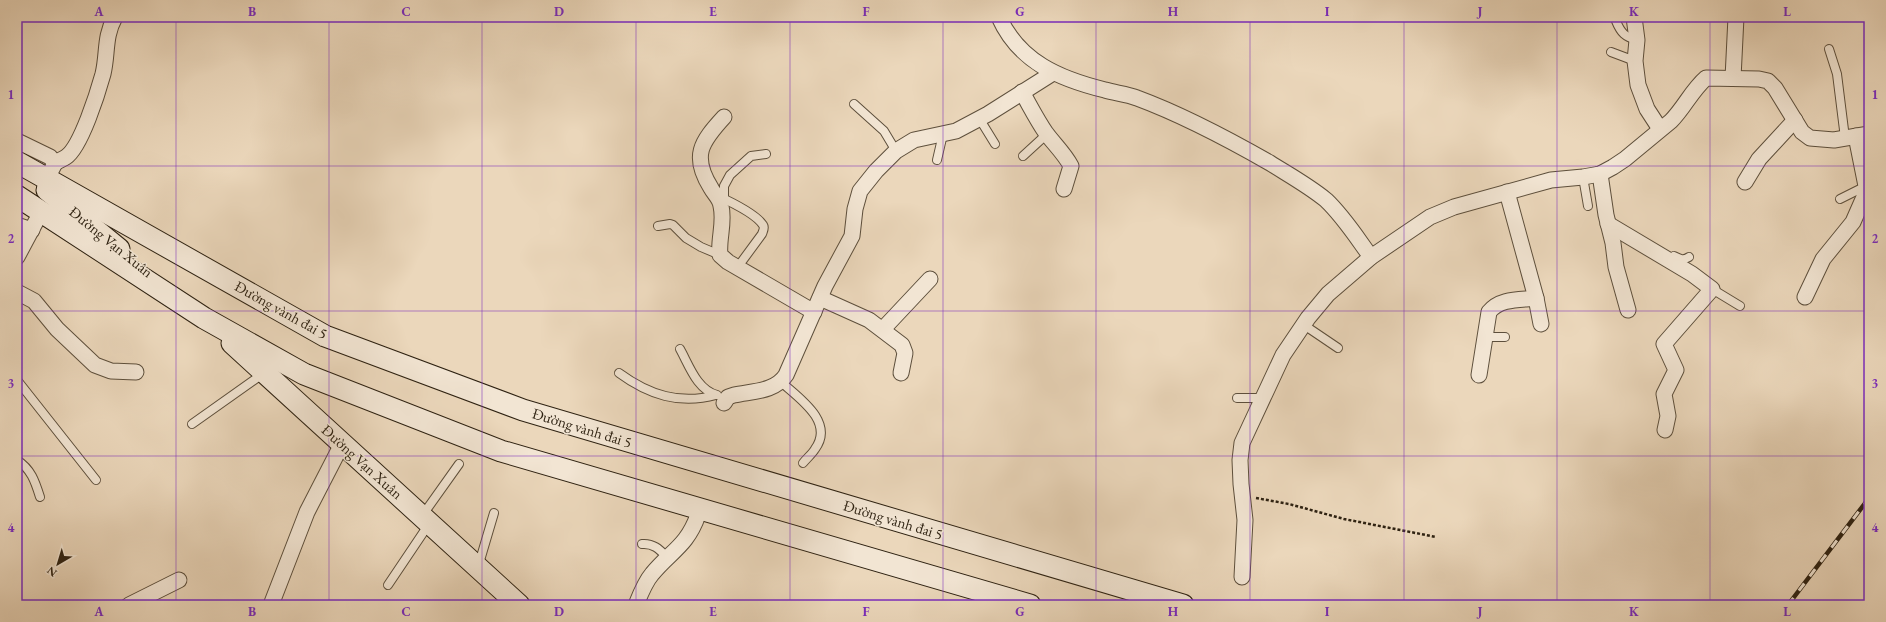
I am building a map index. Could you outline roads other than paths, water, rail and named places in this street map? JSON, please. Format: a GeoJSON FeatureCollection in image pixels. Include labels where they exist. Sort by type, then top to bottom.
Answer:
{"type":"FeatureCollection","features":[{"type":"Feature","properties":{"kind":"main road","name":"Đường vành đai 5"},"geometry":{"type":"LineString","coordinates":[[17,162],[50,170],[332,338],[522,410],[1183,605]]}},
{"type":"Feature","properties":{"kind":"main road","name":"Đường Vạn Xuân"},"geometry":{"type":"LineString","coordinates":[[17,166],[204,318],[519,605]]}},
{"type":"Feature","properties":{"kind":"main road","name":"Đường Vạn Xuân"},"geometry":{"type":"LineString","coordinates":[[17,196],[204,318]]}},
{"type":"Feature","properties":{"kind":"main road"},"geometry":{"type":"LineString","coordinates":[[204,318],[304,374],[501,451],[1030,605]]}},
{"type":"Feature","properties":{"kind":"street"},"geometry":{"type":"LineString","coordinates":[[50,170],[67,157],[75,147],[83,130],[103,73],[108,29],[114,17]]}},
{"type":"Feature","properties":{"kind":"street"},"geometry":{"type":"LineString","coordinates":[[999,17],[1018,45],[1034,62],[1053,73],[1088,86],[1136,98],[1209,130],[1251,152],[1300,181],[1325,200],[1340,215],[1371,257]]}},
{"type":"Feature","properties":{"kind":"street"},"geometry":{"type":"LineString","coordinates":[[1634,17],[1637,40],[1635,61],[1638,85],[1647,108],[1660,129]]}},
{"type":"Feature","properties":{"kind":"street"},"geometry":{"type":"LineString","coordinates":[[1733,78],[1736,17]]}},
{"type":"Feature","properties":{"kind":"street"},"geometry":{"type":"LineString","coordinates":[[723,398],[774,387],[781,382],[786,375],[820,298],[852,236],[855,209],[860,191],[876,171],[896,152],[914,140],[956,131],[1053,73]]}},
{"type":"Feature","properties":{"kind":"street"},"geometry":{"type":"LineString","coordinates":[[1242,576],[1245,520],[1240,460],[1242,443],[1284,355],[1304,325],[1328,294],[1371,257],[1430,217],[1454,207],[1507,192],[1551,180],[1600,174],[1613,167],[1625,159],[1679,113],[1699,84],[1706,78],[1759,79],[1768,81],[1775,88],[1802,132],[1810,138],[1820,140],[1857,136],[1866,186],[1864,198],[1853,222],[1822,259],[1805,297]]}},
{"type":"Feature","properties":{"kind":"street"},"geometry":{"type":"LineString","coordinates":[[1022,92],[1047,134],[1066,156],[1071,166],[1064,189]]}},
{"type":"Feature","properties":{"kind":"street"},"geometry":{"type":"LineString","coordinates":[[724,118],[708,135],[701,150],[700,160],[704,176],[721,197],[723,226],[720,256],[737,268],[814,312]]}},
{"type":"Feature","properties":{"kind":"street"},"geometry":{"type":"LineString","coordinates":[[1745,182],[1759,159],[1795,120]]}},
{"type":"Feature","properties":{"kind":"street"},"geometry":{"type":"LineString","coordinates":[[17,141],[50,157],[50,170]]}},
{"type":"Feature","properties":{"kind":"street"},"geometry":{"type":"LineString","coordinates":[[1600,174],[1616,267],[1628,310]]}},
{"type":"Feature","properties":{"kind":"street"},"geometry":{"type":"LineString","coordinates":[[1507,192],[1536,298],[1541,324]]}},
{"type":"Feature","properties":{"kind":"street"},"geometry":{"type":"LineString","coordinates":[[17,257],[41,212]]}},
{"type":"Feature","properties":{"kind":"street"},"geometry":{"type":"LineString","coordinates":[[1608,224],[1692,274],[1712,289],[1704,300],[1666,340],[1664,344],[1676,370],[1664,394],[1668,416],[1665,430]]}},
{"type":"Feature","properties":{"kind":"street"},"geometry":{"type":"LineString","coordinates":[[17,225],[32,230]]}},
{"type":"Feature","properties":{"kind":"street"},"geometry":{"type":"LineString","coordinates":[[883,330],[930,279]]}},
{"type":"Feature","properties":{"kind":"street"},"geometry":{"type":"LineString","coordinates":[[17,292],[34,301],[57,330],[95,365],[111,371],[136,372]]}},
{"type":"Feature","properties":{"kind":"street"},"geometry":{"type":"LineString","coordinates":[[820,298],[870,320],[902,345],[905,353],[901,373]]}},
{"type":"Feature","properties":{"kind":"street"},"geometry":{"type":"LineString","coordinates":[[1479,375],[1489,312],[1494,305],[1504,301],[1536,298]]}},
{"type":"Feature","properties":{"kind":"street"},"geometry":{"type":"LineString","coordinates":[[271,605],[307,512],[342,444]]}},
{"type":"Feature","properties":{"kind":"street"},"geometry":{"type":"LineString","coordinates":[[636,605],[651,575],[683,543],[692,530],[698,516]]}},
{"type":"Feature","properties":{"kind":"street"},"geometry":{"type":"LineString","coordinates":[[128,605],[179,580]]}},
{"type":"Feature","properties":{"kind":"lane"},"geometry":{"type":"LineString","coordinates":[[1616,22],[1622,34],[1627,38],[1637,40]]}},
{"type":"Feature","properties":{"kind":"lane"},"geometry":{"type":"LineString","coordinates":[[1829,49],[1857,136]]}},
{"type":"Feature","properties":{"kind":"lane"},"geometry":{"type":"LineString","coordinates":[[1611,52],[1635,61]]}},
{"type":"Feature","properties":{"kind":"lane"},"geometry":{"type":"LineString","coordinates":[[854,104],[884,131],[896,152]]}},
{"type":"Feature","properties":{"kind":"lane"},"geometry":{"type":"LineString","coordinates":[[979,118],[995,144]]}},
{"type":"Feature","properties":{"kind":"lane"},"geometry":{"type":"LineString","coordinates":[[937,160],[943,134]]}},
{"type":"Feature","properties":{"kind":"lane"},"geometry":{"type":"LineString","coordinates":[[1023,156],[1047,134]]}},
{"type":"Feature","properties":{"kind":"lane"},"geometry":{"type":"LineString","coordinates":[[737,268],[762,234],[764,229],[763,225],[744,209],[721,197],[724,186],[730,175],[752,156],[766,154]]}},
{"type":"Feature","properties":{"kind":"lane"},"geometry":{"type":"LineString","coordinates":[[1583,177],[1588,206]]}},
{"type":"Feature","properties":{"kind":"lane"},"geometry":{"type":"LineString","coordinates":[[1840,199],[1866,186]]}},
{"type":"Feature","properties":{"kind":"lane"},"geometry":{"type":"LineString","coordinates":[[658,226],[673,225],[686,238],[720,256]]}},
{"type":"Feature","properties":{"kind":"lane"},"geometry":{"type":"LineString","coordinates":[[1630,236],[1658,246],[1681,260],[1685,260],[1689,257]]}},
{"type":"Feature","properties":{"kind":"lane"},"geometry":{"type":"LineString","coordinates":[[1712,289],[1740,306]]}},
{"type":"Feature","properties":{"kind":"lane"},"geometry":{"type":"LineString","coordinates":[[1304,325],[1338,348]]}},
{"type":"Feature","properties":{"kind":"lane"},"geometry":{"type":"LineString","coordinates":[[1484,337],[1505,337]]}},
{"type":"Feature","properties":{"kind":"lane"},"geometry":{"type":"LineString","coordinates":[[680,349],[700,384],[711,393],[723,398]]}},
{"type":"Feature","properties":{"kind":"lane"},"geometry":{"type":"LineString","coordinates":[[192,424],[264,373]]}},
{"type":"Feature","properties":{"kind":"lane"},"geometry":{"type":"LineString","coordinates":[[619,373],[636,386],[682,399],[723,398]]}},
{"type":"Feature","properties":{"kind":"lane"},"geometry":{"type":"LineString","coordinates":[[17,380],[96,480]]}},
{"type":"Feature","properties":{"kind":"lane"},"geometry":{"type":"LineString","coordinates":[[781,382],[810,409],[821,425],[821,439],[816,449],[803,463]]}},
{"type":"Feature","properties":{"kind":"lane"},"geometry":{"type":"LineString","coordinates":[[17,393],[26,390]]}},
{"type":"Feature","properties":{"kind":"lane"},"geometry":{"type":"LineString","coordinates":[[1237,398],[1264,398]]}},
{"type":"Feature","properties":{"kind":"lane"},"geometry":{"type":"LineString","coordinates":[[17,460],[26,466],[35,480],[40,497]]}},
{"type":"Feature","properties":{"kind":"lane"},"geometry":{"type":"LineString","coordinates":[[388,585],[459,464]]}},
{"type":"Feature","properties":{"kind":"lane"},"geometry":{"type":"LineString","coordinates":[[478,568],[494,513]]}},
{"type":"Feature","properties":{"kind":"lane"},"geometry":{"type":"LineString","coordinates":[[642,544],[649,543],[654,545],[668,558]]}},
{"type":"Feature","properties":{"kind":"railway"},"geometry":{"type":"LineString","coordinates":[[1788,605],[1869,498]]}}]}
